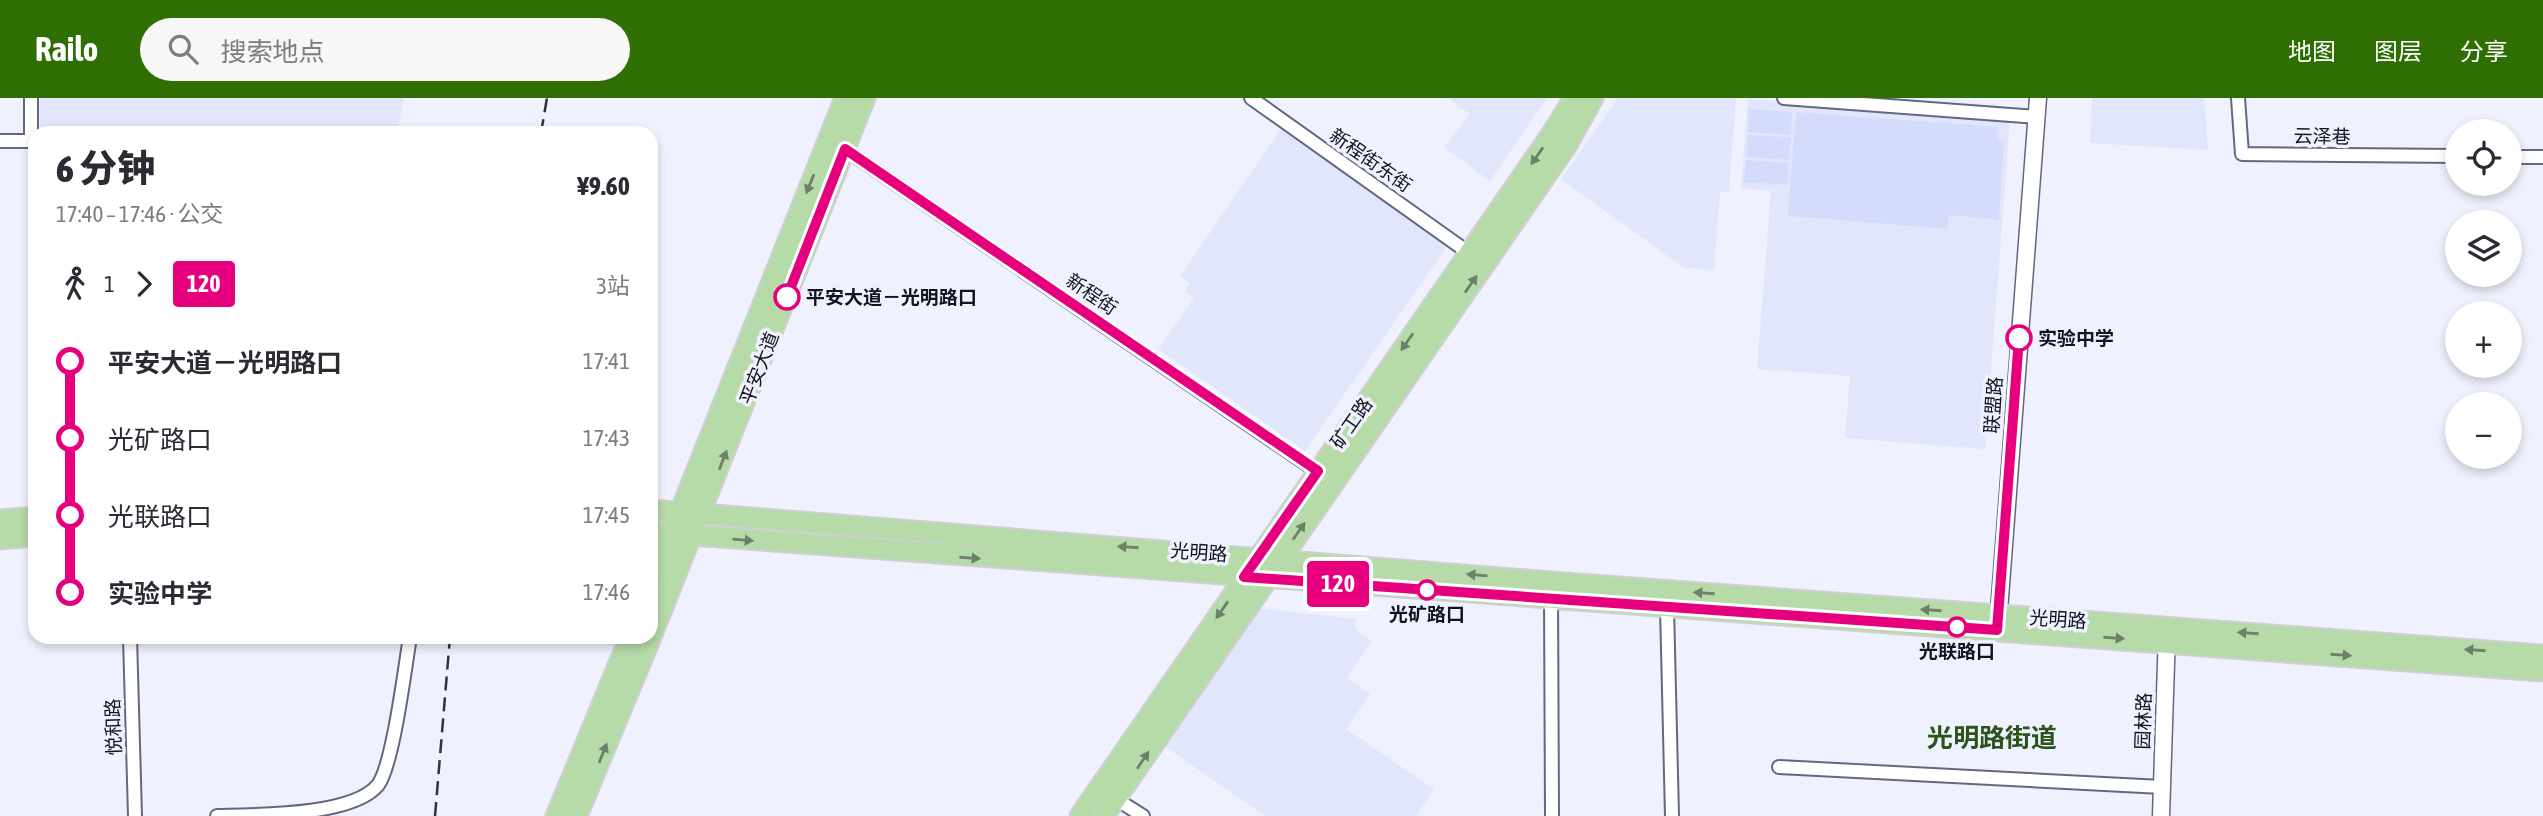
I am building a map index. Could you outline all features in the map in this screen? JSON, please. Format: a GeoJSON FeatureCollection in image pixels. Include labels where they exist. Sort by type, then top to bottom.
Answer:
{"type":"FeatureCollection","features":[{"type":"Feature","properties":{"kind":"main road","name":"平安大道"},"geometry":{"type":"LineString","coordinates":[[658,620],[702,514],[837,144],[845,98]]}},
{"type":"Feature","properties":{"kind":"main road","name":"平安大道"},"geometry":{"type":"LineString","coordinates":[[658,568],[837,144],[865,98]]}},
{"type":"Feature","properties":{"kind":"main road","name":"矿工路"},"geometry":{"type":"LineString","coordinates":[[1104,816],[1280,558],[1325,477],[1469,253],[1574,98]]}},
{"type":"Feature","properties":{"kind":"main road","name":"矿工路"},"geometry":{"type":"LineString","coordinates":[[1080,816],[1258,557],[1325,477],[1559,155],[1593,98]]}},
{"type":"Feature","properties":{"kind":"main road","name":"光明路"},"geometry":{"type":"LineString","coordinates":[[658,510],[1280,558],[1551,590],[1667,607],[1998,622]]}},
{"type":"Feature","properties":{"kind":"main road"},"geometry":{"type":"LineString","coordinates":[[0,520],[28,518]]}},
{"type":"Feature","properties":{"kind":"main road","name":"光明路"},"geometry":{"type":"LineString","coordinates":[[658,533],[1244,577],[1551,590],[2167,634],[2543,655]]}},
{"type":"Feature","properties":{"kind":"main road"},"geometry":{"type":"LineString","coordinates":[[0,540],[28,537]]}},
{"type":"Feature","properties":{"kind":"main road","name":"光明路"},"geometry":{"type":"LineString","coordinates":[[2167,634],[2543,671]]}},
{"type":"Feature","properties":{"kind":"main road"},"geometry":{"type":"LineString","coordinates":[[556,816],[627,644]]}},
{"type":"Feature","properties":{"kind":"main road","name":"平安大道"},"geometry":{"type":"LineString","coordinates":[[577,816],[648,644]]}},
{"type":"Feature","properties":{"kind":"street"},"geometry":{"type":"LineString","coordinates":[[31,126],[32,98]]}},
{"type":"Feature","properties":{"kind":"street","name":"新程街东街"},"geometry":{"type":"LineString","coordinates":[[1251,98],[1469,253]]}},
{"type":"Feature","properties":{"kind":"street"},"geometry":{"type":"LineString","coordinates":[[1784,98],[2036,117]]}},
{"type":"Feature","properties":{"kind":"street","name":"联盟路"},"geometry":{"type":"LineString","coordinates":[[1998,622],[2038,98]]}},
{"type":"Feature","properties":{"kind":"street","name":"云泽巷"},"geometry":{"type":"LineString","coordinates":[[2238,98],[2242,154],[2445,156]]}},
{"type":"Feature","properties":{"kind":"street"},"geometry":{"type":"LineString","coordinates":[[0,141],[28,141]]}},
{"type":"Feature","properties":{"kind":"street","name":"新程街"},"geometry":{"type":"LineString","coordinates":[[837,144],[1325,477]]}},
{"type":"Feature","properties":{"kind":"street"},"geometry":{"type":"LineString","coordinates":[[2522,157],[2543,157]]}},
{"type":"Feature","properties":{"kind":"street"},"geometry":{"type":"LineString","coordinates":[[1551,590],[1552,816]]}},
{"type":"Feature","properties":{"kind":"street"},"geometry":{"type":"LineString","coordinates":[[1667,607],[1672,816]]}},
{"type":"Feature","properties":{"kind":"street","name":"园林路"},"geometry":{"type":"LineString","coordinates":[[2161,816],[2167,634]]}},
{"type":"Feature","properties":{"kind":"street","name":"悦和路"},"geometry":{"type":"LineString","coordinates":[[130,644],[135,816]]}},
{"type":"Feature","properties":{"kind":"street"},"geometry":{"type":"LineString","coordinates":[[217,816],[324,810],[369,794],[380,783],[387,761],[409,644]]}},
{"type":"Feature","properties":{"kind":"street"},"geometry":{"type":"LineString","coordinates":[[1779,767],[2162,787]]}},
{"type":"Feature","properties":{"kind":"street"},"geometry":{"type":"LineString","coordinates":[[1116,799],[1143,816]]}},
{"type":"Feature","properties":{"kind":"shaded area"},"geometry":{"type":"Polygon","coordinates":[[[40,98],[404,98],[398,126],[40,126],[40,98]]]}},
{"type":"Feature","properties":{"kind":"shaded area"},"geometry":{"type":"Polygon","coordinates":[[[1448,98],[1547,98],[1490,181],[1444,147],[1470,114],[1448,98]]]}},
{"type":"Feature","properties":{"kind":"shaded area"},"geometry":{"type":"Polygon","coordinates":[[[1618,98],[1736,98],[1729,192],[1720,192],[1714,270],[1684,268],[1561,179],[1618,98]]]}},
{"type":"Feature","properties":{"kind":"shaded area"},"geometry":{"type":"Polygon","coordinates":[[[2092,98],[2204,98],[2208,150],[2090,143],[2092,98]]]}},
{"type":"Feature","properties":{"kind":"shaded area"},"geometry":{"type":"Polygon","coordinates":[[[1748,99],[2010,119],[1985,449],[1845,438],[1850,376],[1757,369],[1771,191],[1741,188],[1748,99]]]}},
{"type":"Feature","properties":{"kind":"shaded area"},"geometry":{"type":"Polygon","coordinates":[[[1749,109],[1792,112],[1791,135],[1748,132],[1749,109]]]}},
{"type":"Feature","properties":{"kind":"shaded area"},"geometry":{"type":"Polygon","coordinates":[[[1796,112],[1998,127],[1997,140],[2004,141],[1999,220],[1949,215],[1947,229],[1788,216],[1796,112]]]}},
{"type":"Feature","properties":{"kind":"shaded area"},"geometry":{"type":"Polygon","coordinates":[[[1281,129],[1448,245],[1305,451],[1158,349],[1194,298],[1185,291],[1190,283],[1180,276],[1281,129]]]}},
{"type":"Feature","properties":{"kind":"shaded area"},"geometry":{"type":"Polygon","coordinates":[[[1748,135],[1791,137],[1789,160],[1746,157],[1748,135]]]}},
{"type":"Feature","properties":{"kind":"shaded area"},"geometry":{"type":"Polygon","coordinates":[[[1746,160],[1789,163],[1787,185],[1744,182],[1746,160]]]}},
{"type":"Feature","properties":{"kind":"shaded area"},"geometry":{"type":"Polygon","coordinates":[[[1257,608],[1356,619],[1355,629],[1372,641],[1347,678],[1370,694],[1346,729],[1434,789],[1416,816],[1265,816],[1163,745],[1257,608]]]}},
{"type":"Feature","properties":{"kind":"railway"},"geometry":{"type":"LineString","coordinates":[[542,126],[547,98]]}},
{"type":"Feature","properties":{"kind":"railway"},"geometry":{"type":"LineString","coordinates":[[435,816],[449,644]]}},
{"type":"Feature","properties":{"kind":"bus line","name":"120"},"geometry":{"type":"LineString","coordinates":[[787,297],[845,149],[1318,471],[1244,577],[1997,630],[2019,338]]}},
{"type":"Feature","properties":{"kind":"place","name":"平安大道－光明路口"},"geometry":{"type":"Point","coordinates":[787,297]}},
{"type":"Feature","properties":{"kind":"place","name":"实验中学"},"geometry":{"type":"Point","coordinates":[2019,338]}},
{"type":"Feature","properties":{"kind":"place","name":"光矿路口"},"geometry":{"type":"Point","coordinates":[1427,590]}},
{"type":"Feature","properties":{"kind":"place","name":"光联路口"},"geometry":{"type":"Point","coordinates":[1957,627]}},
{"type":"Feature","properties":{"kind":"district","name":"光明路街道"},"geometry":{"type":"Point","coordinates":[1992,738]}}]}
